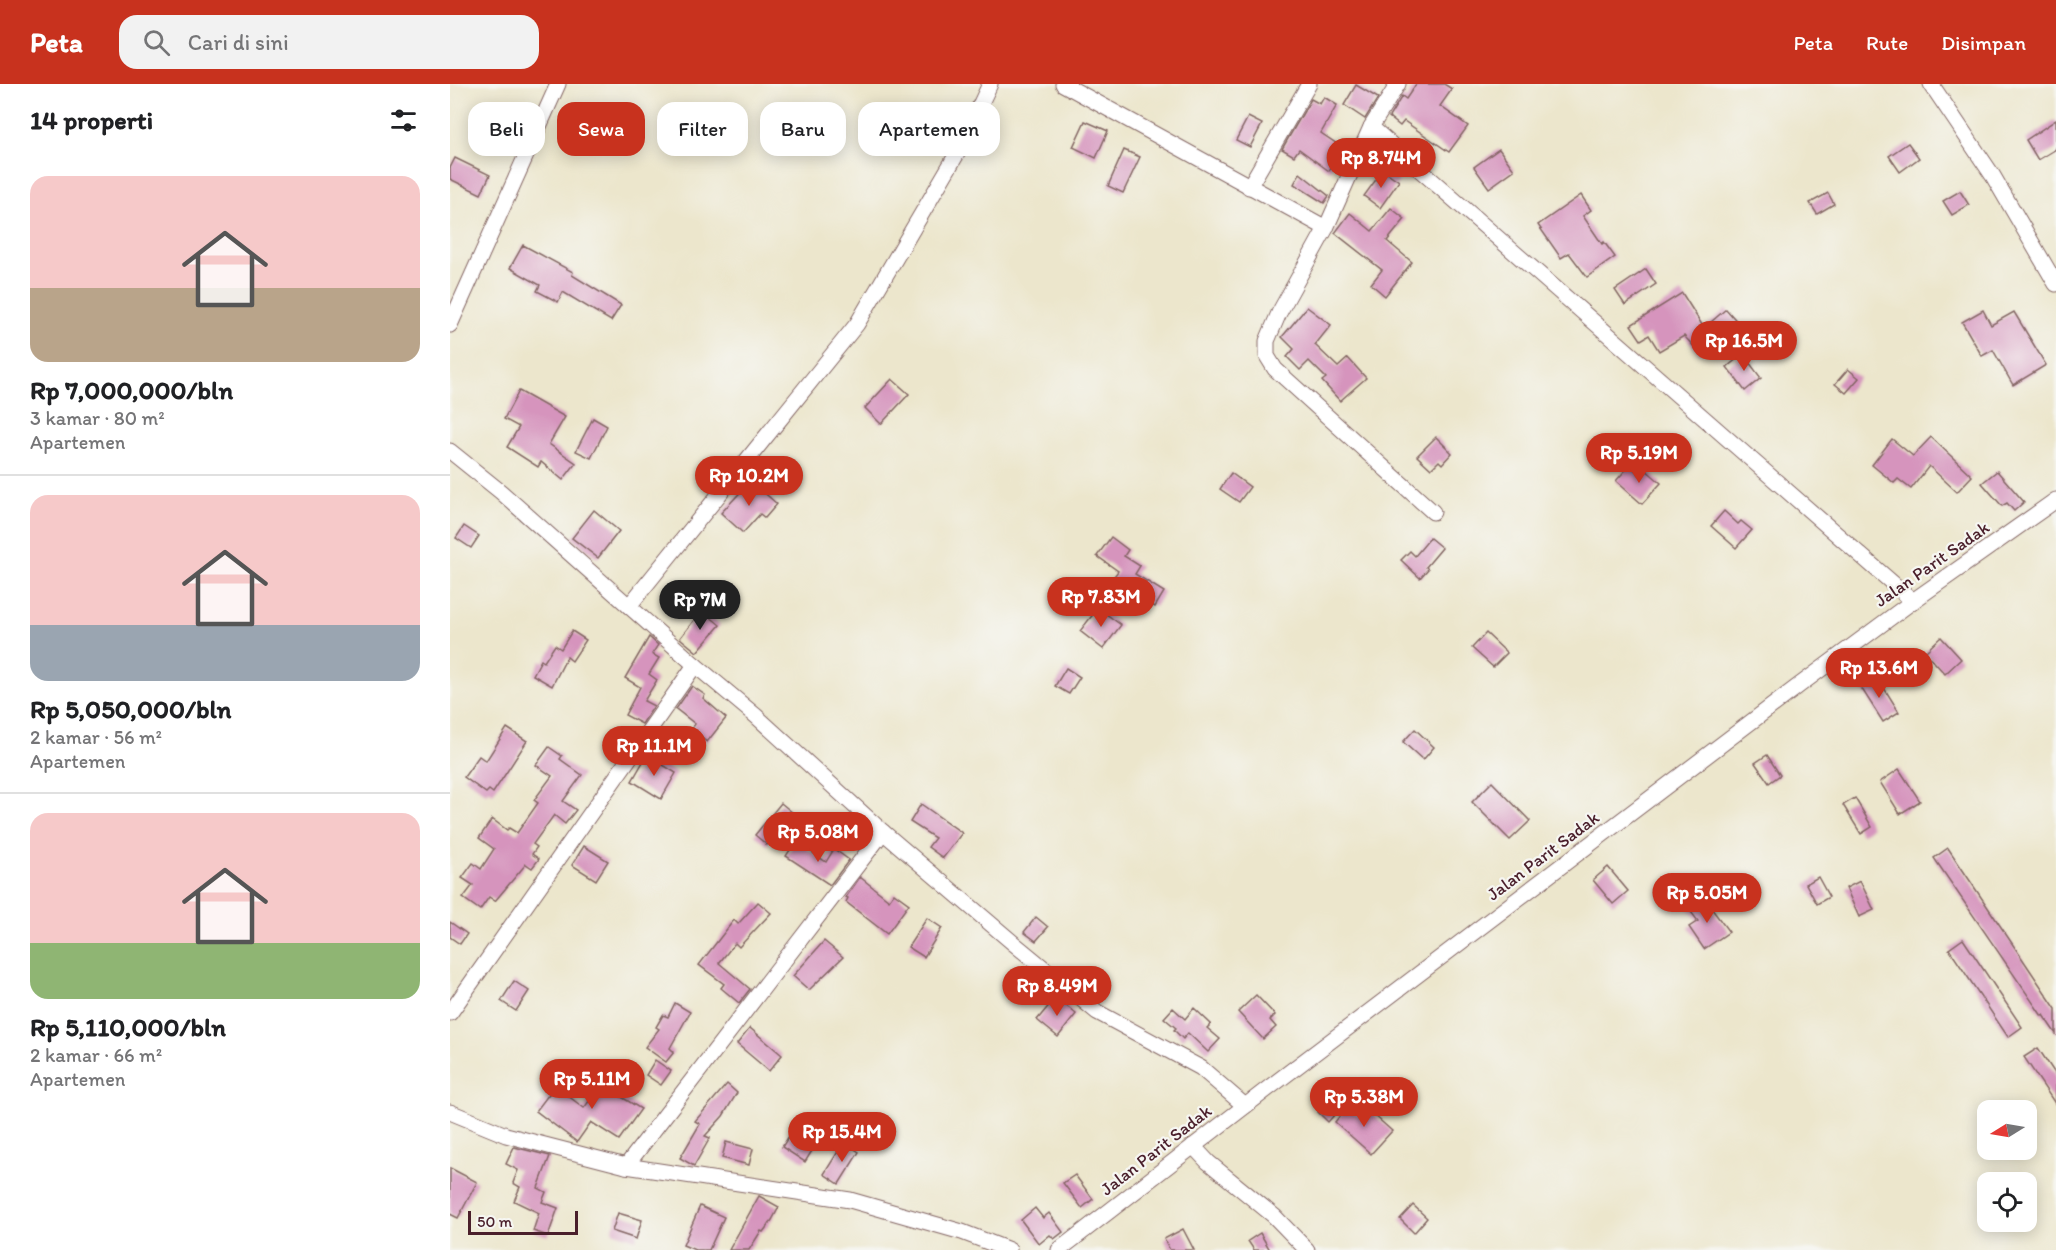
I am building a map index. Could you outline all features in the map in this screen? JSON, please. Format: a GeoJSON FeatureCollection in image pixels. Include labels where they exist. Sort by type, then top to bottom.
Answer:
{"type":"FeatureCollection","features":[{"type":"Feature","properties":{"kind":"street"},"geometry":{"type":"LineString","coordinates":[[450,325],[558,84]]}},
{"type":"Feature","properties":{"kind":"street"},"geometry":{"type":"LineString","coordinates":[[629,606],[857,324],[958,152],[990,84]]}},
{"type":"Feature","properties":{"kind":"street"},"geometry":{"type":"LineString","coordinates":[[1063,84],[1326,228]]}},
{"type":"Feature","properties":{"kind":"street"},"geometry":{"type":"LineString","coordinates":[[1250,187],[1309,84]]}},
{"type":"Feature","properties":{"kind":"street"},"geometry":{"type":"LineString","coordinates":[[1398,84],[1371,127],[1326,228],[1279,313],[1267,341],[1267,356],[1275,369],[1433,512]]}},
{"type":"Feature","properties":{"kind":"street"},"geometry":{"type":"LineString","coordinates":[[1931,84],[1993,176],[2056,284]]}},
{"type":"Feature","properties":{"kind":"street"},"geometry":{"type":"LineString","coordinates":[[1371,127],[1913,601]]}},
{"type":"Feature","properties":{"kind":"street"},"geometry":{"type":"LineString","coordinates":[[450,451],[501,492],[695,665],[756,716],[883,832],[1097,1012],[1201,1068],[1245,1106]]}},
{"type":"Feature","properties":{"kind":"street","name":"Jalan Parit Sadak"},"geometry":{"type":"LineString","coordinates":[[1059,1250],[1200,1154],[1245,1106],[1913,601],[2056,500]]}},
{"type":"Feature","properties":{"kind":"street"},"geometry":{"type":"LineString","coordinates":[[450,1013],[695,665]]}},
{"type":"Feature","properties":{"kind":"street"},"geometry":{"type":"LineString","coordinates":[[626,1166],[883,832]]}},
{"type":"Feature","properties":{"kind":"street"},"geometry":{"type":"LineString","coordinates":[[450,1112],[506,1135],[626,1166],[850,1200],[962,1232],[1009,1250]]}},
{"type":"Feature","properties":{"kind":"street"},"geometry":{"type":"LineString","coordinates":[[1200,1154],[1274,1216],[1307,1250]]}},
{"type":"Feature","properties":{"kind":"building"},"geometry":{"type":"Polygon","coordinates":[[[1416,84],[1444,84],[1452,89],[1440,106],[1468,126],[1449,152],[1404,121],[1400,126],[1389,117],[1402,96],[1406,99],[1416,84]]]}},
{"type":"Feature","properties":{"kind":"building"},"geometry":{"type":"Polygon","coordinates":[[[1356,85],[1378,98],[1365,119],[1344,105],[1356,85]]]}},
{"type":"Feature","properties":{"kind":"building"},"geometry":{"type":"Polygon","coordinates":[[[1324,97],[1337,105],[1321,133],[1343,148],[1329,171],[1299,149],[1294,156],[1282,149],[1311,99],[1320,104],[1324,97]]]}},
{"type":"Feature","properties":{"kind":"building"},"geometry":{"type":"Polygon","coordinates":[[[1248,117],[1262,124],[1250,147],[1236,140],[1248,117]]]}},
{"type":"Feature","properties":{"kind":"building"},"geometry":{"type":"Polygon","coordinates":[[[2056,120],[2056,149],[2038,160],[2026,140],[2056,120]]]}},
{"type":"Feature","properties":{"kind":"building"},"geometry":{"type":"Polygon","coordinates":[[[1085,121],[1108,131],[1096,158],[1073,147],[1085,121]]]}},
{"type":"Feature","properties":{"kind":"building"},"geometry":{"type":"Polygon","coordinates":[[[1908,143],[1919,158],[1900,172],[1889,156],[1908,143]]]}},
{"type":"Feature","properties":{"kind":"building"},"geometry":{"type":"Polygon","coordinates":[[[1499,149],[1514,170],[1489,188],[1474,167],[1499,149]]]}},
{"type":"Feature","properties":{"kind":"building"},"geometry":{"type":"Polygon","coordinates":[[[1124,150],[1140,157],[1123,193],[1108,186],[1124,150]]]}},
{"type":"Feature","properties":{"kind":"building"},"geometry":{"type":"Polygon","coordinates":[[[455,158],[490,175],[481,194],[450,179],[450,168],[455,158]]]}},
{"type":"Feature","properties":{"kind":"building"},"geometry":{"type":"Polygon","coordinates":[[[1383,170],[1399,181],[1380,208],[1364,196],[1383,170]]]}},
{"type":"Feature","properties":{"kind":"building"},"geometry":{"type":"Polygon","coordinates":[[[1300,173],[1329,196],[1324,203],[1294,184],[1300,173]]]}},
{"type":"Feature","properties":{"kind":"building"},"geometry":{"type":"Polygon","coordinates":[[[1960,191],[1969,205],[1952,215],[1943,201],[1960,191]]]}},
{"type":"Feature","properties":{"kind":"building"},"geometry":{"type":"Polygon","coordinates":[[[1828,193],[1834,204],[1817,214],[1810,203],[1828,193]]]}},
{"type":"Feature","properties":{"kind":"building"},"geometry":{"type":"Polygon","coordinates":[[[1581,195],[1591,210],[1583,216],[1602,244],[1604,242],[1615,257],[1587,277],[1569,253],[1561,258],[1538,225],[1581,195]]]}},
{"type":"Feature","properties":{"kind":"building"},"geometry":{"type":"Polygon","coordinates":[[[1391,208],[1405,219],[1387,241],[1412,262],[1385,296],[1371,284],[1382,270],[1335,233],[1350,213],[1372,231],[1391,208]]]}},
{"type":"Feature","properties":{"kind":"building"},"geometry":{"type":"Polygon","coordinates":[[[523,245],[573,272],[572,275],[621,305],[611,321],[563,292],[558,302],[537,291],[540,285],[510,268],[523,245]]]}},
{"type":"Feature","properties":{"kind":"building"},"geometry":{"type":"Polygon","coordinates":[[[1646,269],[1656,284],[1625,305],[1615,290],[1646,269]]]}},
{"type":"Feature","properties":{"kind":"building"},"geometry":{"type":"Polygon","coordinates":[[[1682,293],[1704,328],[1726,309],[1741,326],[1719,346],[1714,340],[1700,353],[1684,336],[1659,351],[1649,335],[1641,340],[1631,325],[1682,293]]]}},
{"type":"Feature","properties":{"kind":"building"},"geometry":{"type":"Polygon","coordinates":[[[1307,307],[1331,325],[1315,345],[1338,367],[1348,358],[1366,378],[1340,401],[1322,381],[1326,378],[1309,361],[1300,370],[1287,357],[1294,349],[1282,337],[1307,307]]]}},
{"type":"Feature","properties":{"kind":"building"},"geometry":{"type":"Polygon","coordinates":[[[1983,310],[1991,325],[2014,312],[2046,365],[2013,385],[1993,350],[1982,356],[1962,322],[1983,310]]]}},
{"type":"Feature","properties":{"kind":"building"},"geometry":{"type":"Polygon","coordinates":[[[1743,354],[1761,378],[1745,391],[1727,367],[1743,354]]]}},
{"type":"Feature","properties":{"kind":"building"},"geometry":{"type":"Polygon","coordinates":[[[1848,369],[1859,378],[1846,393],[1835,384],[1848,369]]]}},
{"type":"Feature","properties":{"kind":"building"},"geometry":{"type":"Polygon","coordinates":[[[892,379],[909,394],[881,424],[865,408],[892,379]]]}},
{"type":"Feature","properties":{"kind":"building"},"geometry":{"type":"Polygon","coordinates":[[[519,391],[565,417],[549,444],[576,463],[563,480],[541,462],[538,467],[507,447],[519,427],[504,419],[519,391]]]}},
{"type":"Feature","properties":{"kind":"building"},"geometry":{"type":"Polygon","coordinates":[[[593,418],[607,426],[591,458],[576,451],[593,418]]]}},
{"type":"Feature","properties":{"kind":"building"},"geometry":{"type":"Polygon","coordinates":[[[1436,437],[1452,453],[1442,464],[1439,461],[1431,469],[1417,456],[1436,437]]]}},
{"type":"Feature","properties":{"kind":"building"},"geometry":{"type":"Polygon","coordinates":[[[1931,437],[1972,476],[1957,492],[1929,466],[1911,489],[1898,479],[1894,483],[1872,465],[1892,439],[1913,456],[1931,437]]]}},
{"type":"Feature","properties":{"kind":"building"},"geometry":{"type":"Polygon","coordinates":[[[1630,465],[1640,475],[1645,469],[1661,483],[1642,504],[1616,481],[1630,465]]]}},
{"type":"Feature","properties":{"kind":"building"},"geometry":{"type":"Polygon","coordinates":[[[1997,471],[2024,502],[2014,511],[2007,503],[2002,506],[1982,483],[1997,471]]]}},
{"type":"Feature","properties":{"kind":"building"},"geometry":{"type":"Polygon","coordinates":[[[1231,473],[1250,487],[1239,502],[1220,489],[1231,473]]]}},
{"type":"Feature","properties":{"kind":"building"},"geometry":{"type":"Polygon","coordinates":[[[751,481],[777,504],[765,518],[760,514],[743,533],[721,513],[751,481]]]}},
{"type":"Feature","properties":{"kind":"building"},"geometry":{"type":"Polygon","coordinates":[[[594,510],[619,531],[598,558],[572,538],[594,510]]]}},
{"type":"Feature","properties":{"kind":"building"},"geometry":{"type":"Polygon","coordinates":[[[1724,511],[1738,524],[1741,521],[1752,530],[1736,548],[1711,526],[1724,511]]]}},
{"type":"Feature","properties":{"kind":"building"},"geometry":{"type":"Polygon","coordinates":[[[464,526],[479,536],[471,548],[456,538],[464,526]]]}},
{"type":"Feature","properties":{"kind":"building"},"geometry":{"type":"Polygon","coordinates":[[[1111,537],[1128,550],[1124,556],[1140,566],[1135,574],[1164,592],[1155,607],[1125,589],[1123,592],[1109,583],[1118,571],[1097,556],[1111,537]]]}},
{"type":"Feature","properties":{"kind":"building"},"geometry":{"type":"Polygon","coordinates":[[[1430,538],[1442,548],[1420,578],[1401,560],[1410,551],[1415,556],[1430,538]]]}},
{"type":"Feature","properties":{"kind":"building"},"geometry":{"type":"Polygon","coordinates":[[[1098,608],[1121,625],[1103,649],[1080,631],[1098,608]]]}},
{"type":"Feature","properties":{"kind":"building"},"geometry":{"type":"Polygon","coordinates":[[[702,610],[720,625],[697,652],[680,638],[702,610]]]}},
{"type":"Feature","properties":{"kind":"building"},"geometry":{"type":"Polygon","coordinates":[[[572,631],[586,640],[572,661],[567,657],[552,686],[533,675],[541,660],[544,662],[555,645],[561,649],[572,631]]]}},
{"type":"Feature","properties":{"kind":"building"},"geometry":{"type":"Polygon","coordinates":[[[1486,633],[1507,653],[1493,667],[1472,648],[1486,633]]]}},
{"type":"Feature","properties":{"kind":"building"},"geometry":{"type":"Polygon","coordinates":[[[649,637],[658,645],[652,654],[659,658],[649,674],[657,680],[644,701],[654,706],[642,724],[625,715],[640,687],[625,678],[649,637]]]}},
{"type":"Feature","properties":{"kind":"building"},"geometry":{"type":"Polygon","coordinates":[[[1941,637],[1961,659],[1945,674],[1925,652],[1941,637]]]}},
{"type":"Feature","properties":{"kind":"building"},"geometry":{"type":"Polygon","coordinates":[[[1066,668],[1080,677],[1069,694],[1055,686],[1066,668]]]}},
{"type":"Feature","properties":{"kind":"building"},"geometry":{"type":"Polygon","coordinates":[[[1876,675],[1899,712],[1883,722],[1860,686],[1876,675]]]}},
{"type":"Feature","properties":{"kind":"building"},"geometry":{"type":"Polygon","coordinates":[[[692,686],[705,695],[703,698],[726,718],[707,742],[691,730],[695,724],[676,709],[692,686]]]}},
{"type":"Feature","properties":{"kind":"building"},"geometry":{"type":"Polygon","coordinates":[[[507,728],[527,741],[493,793],[489,790],[486,793],[464,777],[479,756],[486,761],[507,728]]]}},
{"type":"Feature","properties":{"kind":"building"},"geometry":{"type":"Polygon","coordinates":[[[1415,729],[1434,747],[1423,760],[1403,742],[1415,729]]]}},
{"type":"Feature","properties":{"kind":"building"},"geometry":{"type":"Polygon","coordinates":[[[549,747],[562,756],[560,759],[582,775],[563,801],[576,810],[565,824],[554,815],[533,844],[537,847],[532,854],[539,859],[532,868],[526,864],[495,901],[489,897],[480,910],[463,898],[473,885],[462,878],[473,863],[481,869],[494,849],[479,838],[492,819],[507,830],[509,828],[517,833],[538,803],[534,800],[552,776],[536,765],[549,747]]]}},
{"type":"Feature","properties":{"kind":"building"},"geometry":{"type":"Polygon","coordinates":[[[647,755],[676,773],[661,799],[632,781],[647,755]]]}},
{"type":"Feature","properties":{"kind":"building"},"geometry":{"type":"Polygon","coordinates":[[[1767,755],[1780,775],[1769,783],[1755,763],[1767,755]]]}},
{"type":"Feature","properties":{"kind":"building"},"geometry":{"type":"Polygon","coordinates":[[[1899,769],[1920,801],[1900,814],[1880,782],[1899,769]]]}},
{"type":"Feature","properties":{"kind":"building"},"geometry":{"type":"Polygon","coordinates":[[[1492,782],[1530,821],[1510,840],[1472,802],[1492,782]]]}},
{"type":"Feature","properties":{"kind":"building"},"geometry":{"type":"Polygon","coordinates":[[[1855,798],[1872,827],[1861,834],[1843,805],[1855,798]]]}},
{"type":"Feature","properties":{"kind":"building"},"geometry":{"type":"Polygon","coordinates":[[[781,803],[793,813],[767,845],[755,835],[781,803]]]}},
{"type":"Feature","properties":{"kind":"building"},"geometry":{"type":"Polygon","coordinates":[[[921,804],[962,833],[943,858],[928,847],[935,838],[910,822],[921,804]]]}},
{"type":"Feature","properties":{"kind":"building"},"geometry":{"type":"Polygon","coordinates":[[[796,841],[826,862],[834,849],[849,860],[830,885],[786,856],[796,841]]]}},
{"type":"Feature","properties":{"kind":"building"},"geometry":{"type":"Polygon","coordinates":[[[584,846],[608,861],[596,880],[572,865],[584,846]]]}},
{"type":"Feature","properties":{"kind":"building"},"geometry":{"type":"Polygon","coordinates":[[[1948,848],[2056,1009],[2056,1034],[1934,858],[1948,848]]]}},
{"type":"Feature","properties":{"kind":"building"},"geometry":{"type":"Polygon","coordinates":[[[1608,867],[1628,891],[1613,904],[1593,880],[1608,867]]]}},
{"type":"Feature","properties":{"kind":"building"},"geometry":{"type":"Polygon","coordinates":[[[860,877],[889,900],[894,893],[909,904],[887,934],[846,902],[848,898],[846,897],[860,877]]]}},
{"type":"Feature","properties":{"kind":"building"},"geometry":{"type":"Polygon","coordinates":[[[1818,877],[1829,897],[1817,904],[1806,884],[1818,877]]]}},
{"type":"Feature","properties":{"kind":"building"},"geometry":{"type":"Polygon","coordinates":[[[1860,881],[1874,910],[1859,917],[1846,888],[1860,881]]]}},
{"type":"Feature","properties":{"kind":"building"},"geometry":{"type":"Polygon","coordinates":[[[1703,897],[1729,932],[1704,949],[1689,927],[1698,921],[1688,908],[1703,897]]]}},
{"type":"Feature","properties":{"kind":"building"},"geometry":{"type":"Polygon","coordinates":[[[758,902],[771,913],[739,947],[735,943],[719,963],[750,989],[739,1003],[721,988],[724,984],[699,965],[734,920],[738,924],[758,902]]]}},
{"type":"Feature","properties":{"kind":"building"},"geometry":{"type":"Polygon","coordinates":[[[1036,917],[1048,927],[1036,941],[1024,932],[1036,917]]]}},
{"type":"Feature","properties":{"kind":"building"},"geometry":{"type":"Polygon","coordinates":[[[927,918],[942,928],[924,957],[908,947],[927,918]]]}},
{"type":"Feature","properties":{"kind":"building"},"geometry":{"type":"Polygon","coordinates":[[[450,922],[467,934],[460,944],[450,937],[450,922]]]}},
{"type":"Feature","properties":{"kind":"building"},"geometry":{"type":"Polygon","coordinates":[[[1963,939],[2022,1027],[2008,1037],[1949,949],[1963,939]]]}},
{"type":"Feature","properties":{"kind":"building"},"geometry":{"type":"Polygon","coordinates":[[[824,941],[843,957],[809,990],[793,976],[824,941]]]}},
{"type":"Feature","properties":{"kind":"building"},"geometry":{"type":"Polygon","coordinates":[[[514,981],[529,991],[516,1011],[501,1001],[514,981]]]}},
{"type":"Feature","properties":{"kind":"building"},"geometry":{"type":"Polygon","coordinates":[[[1256,995],[1275,1015],[1270,1020],[1276,1027],[1263,1039],[1238,1012],[1256,995]]]}},
{"type":"Feature","properties":{"kind":"building"},"geometry":{"type":"Polygon","coordinates":[[[1056,997],[1076,1014],[1058,1037],[1037,1020],[1056,997]]]}},
{"type":"Feature","properties":{"kind":"building"},"geometry":{"type":"Polygon","coordinates":[[[675,1003],[690,1012],[670,1048],[674,1052],[666,1062],[645,1047],[659,1029],[656,1027],[663,1015],[668,1017],[675,1003]]]}},
{"type":"Feature","properties":{"kind":"building"},"geometry":{"type":"Polygon","coordinates":[[[1173,1008],[1185,1019],[1194,1008],[1211,1024],[1207,1028],[1220,1039],[1208,1052],[1188,1033],[1183,1039],[1174,1030],[1176,1028],[1164,1018],[1173,1008]]]}},
{"type":"Feature","properties":{"kind":"building"},"geometry":{"type":"Polygon","coordinates":[[[750,1028],[782,1055],[769,1071],[737,1044],[750,1028]]]}},
{"type":"Feature","properties":{"kind":"building"},"geometry":{"type":"Polygon","coordinates":[[[2038,1048],[2056,1075],[2056,1105],[2024,1057],[2038,1048]]]}},
{"type":"Feature","properties":{"kind":"building"},"geometry":{"type":"Polygon","coordinates":[[[655,1060],[671,1071],[661,1085],[646,1075],[655,1060]]]}},
{"type":"Feature","properties":{"kind":"building"},"geometry":{"type":"Polygon","coordinates":[[[615,1067],[628,1076],[615,1093],[641,1109],[619,1140],[591,1122],[577,1142],[536,1111],[555,1086],[584,1108],[615,1067]]]}},
{"type":"Feature","properties":{"kind":"building"},"geometry":{"type":"Polygon","coordinates":[[[727,1084],[737,1093],[723,1116],[705,1136],[710,1138],[694,1166],[680,1158],[700,1124],[695,1121],[727,1084]]]}},
{"type":"Feature","properties":{"kind":"building"},"geometry":{"type":"Polygon","coordinates":[[[1327,1103],[1337,1112],[1328,1122],[1318,1112],[1327,1103]]]}},
{"type":"Feature","properties":{"kind":"building"},"geometry":{"type":"Polygon","coordinates":[[[1347,1107],[1358,1116],[1365,1107],[1392,1131],[1371,1154],[1335,1122],[1347,1107]]]}},
{"type":"Feature","properties":{"kind":"building"},"geometry":{"type":"Polygon","coordinates":[[[797,1123],[820,1138],[805,1162],[782,1147],[797,1123]]]}},
{"type":"Feature","properties":{"kind":"building"},"geometry":{"type":"Polygon","coordinates":[[[726,1142],[753,1149],[749,1165],[722,1158],[726,1142]]]}},
{"type":"Feature","properties":{"kind":"building"},"geometry":{"type":"Polygon","coordinates":[[[844,1142],[859,1152],[839,1184],[824,1174],[844,1142]]]}},
{"type":"Feature","properties":{"kind":"building"},"geometry":{"type":"Polygon","coordinates":[[[514,1147],[550,1156],[538,1188],[546,1192],[542,1202],[558,1208],[548,1236],[533,1231],[539,1213],[514,1201],[520,1187],[513,1183],[518,1170],[506,1164],[514,1147]]]}},
{"type":"Feature","properties":{"kind":"building"},"geometry":{"type":"Polygon","coordinates":[[[450,1168],[477,1182],[458,1218],[450,1214],[450,1168]]]}},
{"type":"Feature","properties":{"kind":"building"},"geometry":{"type":"Polygon","coordinates":[[[1075,1175],[1093,1199],[1082,1208],[1063,1183],[1075,1175]]]}},
{"type":"Feature","properties":{"kind":"building"},"geometry":{"type":"Polygon","coordinates":[[[759,1196],[779,1207],[772,1220],[763,1232],[761,1231],[749,1250],[729,1250],[759,1196]]]}},
{"type":"Feature","properties":{"kind":"building"},"geometry":{"type":"Polygon","coordinates":[[[1413,1205],[1427,1218],[1414,1233],[1400,1219],[1413,1205]]]}},
{"type":"Feature","properties":{"kind":"building"},"geometry":{"type":"Polygon","coordinates":[[[700,1206],[724,1217],[709,1250],[695,1250],[683,1245],[700,1206]]]}},
{"type":"Feature","properties":{"kind":"building"},"geometry":{"type":"Polygon","coordinates":[[[1035,1208],[1043,1218],[1049,1213],[1063,1232],[1054,1239],[1050,1235],[1039,1244],[1021,1220],[1035,1208]]]}},
{"type":"Feature","properties":{"kind":"building"},"geometry":{"type":"Polygon","coordinates":[[[618,1213],[642,1220],[636,1239],[612,1231],[618,1213]]]}},
{"type":"Feature","properties":{"kind":"building"},"geometry":{"type":"Polygon","coordinates":[[[1183,1229],[1194,1250],[1170,1250],[1164,1239],[1183,1229]]]}},
{"type":"Feature","properties":{"kind":"building"},"geometry":{"type":"Polygon","coordinates":[[[1260,1233],[1270,1250],[1254,1250],[1248,1241],[1260,1233]]]}}]}
